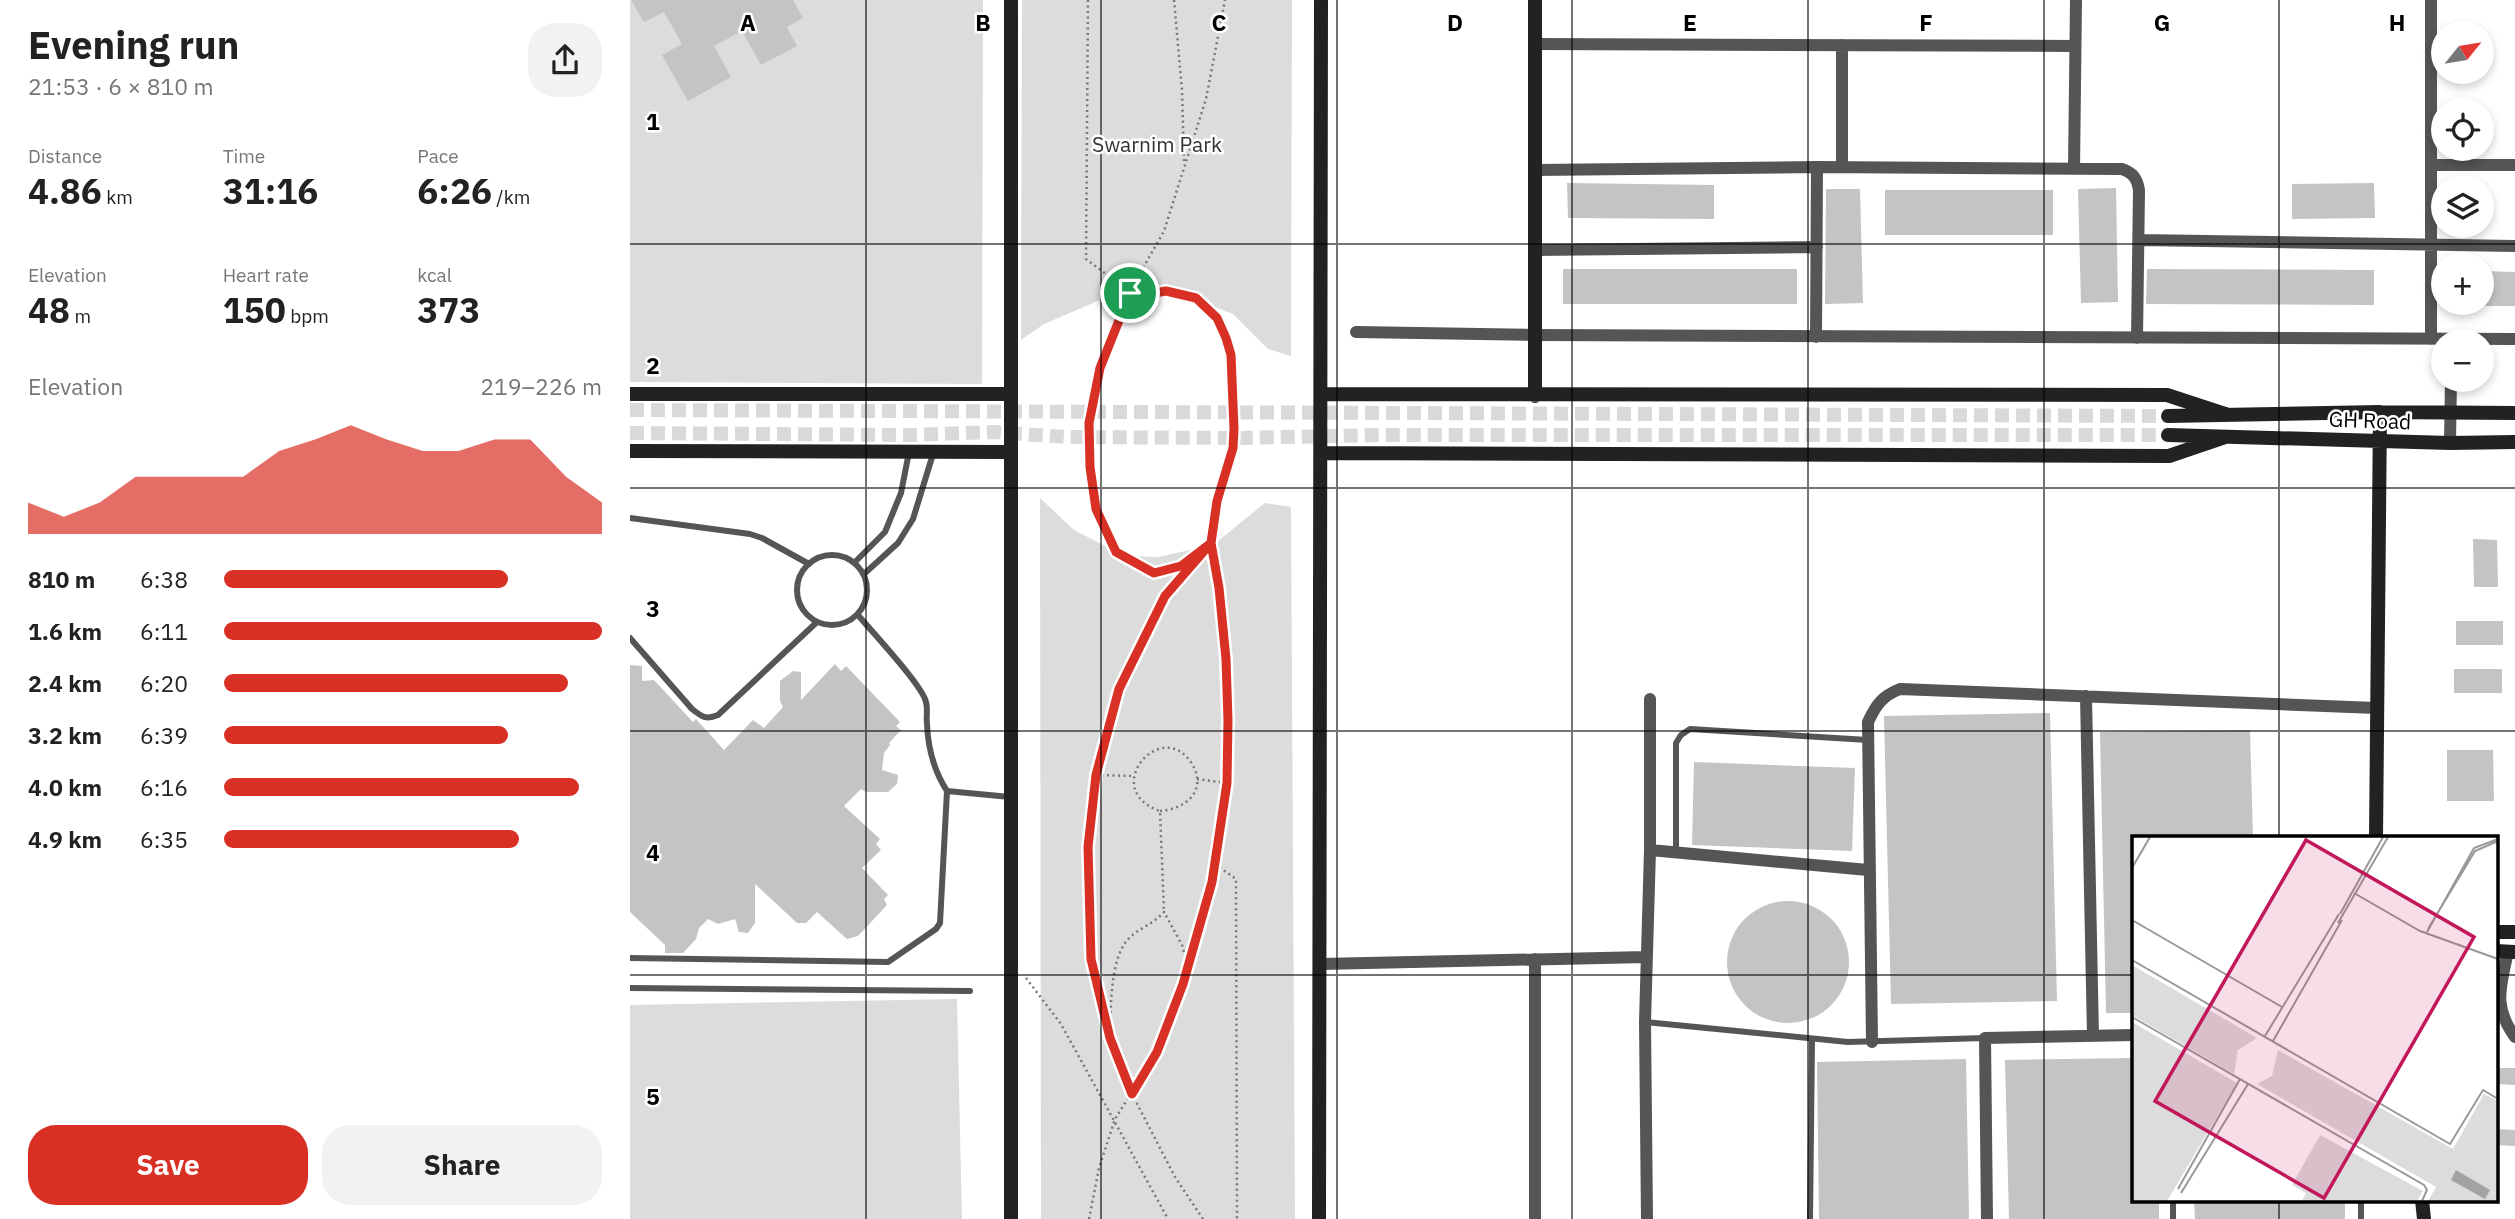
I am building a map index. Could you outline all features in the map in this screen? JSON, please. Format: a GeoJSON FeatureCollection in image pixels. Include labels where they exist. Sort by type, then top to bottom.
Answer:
{"type":"FeatureCollection","features":[{"type":"Feature","properties":{"kind":"street"},"geometry":{"type":"LineString","coordinates":[[1011,0],[1012,1219]]}},
{"type":"Feature","properties":{"kind":"street"},"geometry":{"type":"LineString","coordinates":[[1319,1219],[1321,0]]}},
{"type":"Feature","properties":{"kind":"street"},"geometry":{"type":"LineString","coordinates":[[1535,0],[1535,396]]}},
{"type":"Feature","properties":{"kind":"street"},"geometry":{"type":"LineString","coordinates":[[2074,169],[2076,0]]}},
{"type":"Feature","properties":{"kind":"street"},"geometry":{"type":"LineString","coordinates":[[2431,0],[2431,329]]}},
{"type":"Feature","properties":{"kind":"street"},"geometry":{"type":"LineString","coordinates":[[1535,44],[2076,46]]}},
{"type":"Feature","properties":{"kind":"street"},"geometry":{"type":"LineString","coordinates":[[1842,45],[1842,167]]}},
{"type":"Feature","properties":{"kind":"street"},"geometry":{"type":"LineString","coordinates":[[2431,165],[2515,165]]}},
{"type":"Feature","properties":{"kind":"street"},"geometry":{"type":"LineString","coordinates":[[1535,170],[1817,167],[2122,169],[2131,172],[2137,180],[2139,190],[2137,338]]}},
{"type":"Feature","properties":{"kind":"street"},"geometry":{"type":"LineString","coordinates":[[1816,337],[1817,167]]}},
{"type":"Feature","properties":{"kind":"street"},"geometry":{"type":"LineString","coordinates":[[2140,240],[2515,246]]}},
{"type":"Feature","properties":{"kind":"street"},"geometry":{"type":"LineString","coordinates":[[1535,250],[1817,247]]}},
{"type":"Feature","properties":{"kind":"street"},"geometry":{"type":"LineString","coordinates":[[1356,332],[2431,339]]}},
{"type":"Feature","properties":{"kind":"street"},"geometry":{"type":"LineString","coordinates":[[2494,339],[2515,339]]}},
{"type":"Feature","properties":{"kind":"street"},"geometry":{"type":"LineString","coordinates":[[2450,443],[2451,392]]}},
{"type":"Feature","properties":{"kind":"street"},"geometry":{"type":"LineString","coordinates":[[630,394],[1010,394]]}},
{"type":"Feature","properties":{"kind":"street"},"geometry":{"type":"LineString","coordinates":[[1321,394],[2167,395],[2228,415]]}},
{"type":"Feature","properties":{"kind":"street"},"geometry":{"type":"LineString","coordinates":[[2376,836],[2375,708],[2380,412]]}},
{"type":"Feature","properties":{"kind":"street","name":"GH Road"},"geometry":{"type":"LineString","coordinates":[[2168,416],[2380,412],[2515,413]]}},
{"type":"Feature","properties":{"kind":"street","name":"GH Road"},"geometry":{"type":"LineString","coordinates":[[2168,435],[2450,443],[2515,442]]}},
{"type":"Feature","properties":{"kind":"street"},"geometry":{"type":"LineString","coordinates":[[1321,453],[2169,456],[2225,437]]}},
{"type":"Feature","properties":{"kind":"street"},"geometry":{"type":"LineString","coordinates":[[630,451],[1010,452]]}},
{"type":"Feature","properties":{"kind":"street"},"geometry":{"type":"LineString","coordinates":[[1871,1042],[1868,722],[1876,704],[1886,694],[1900,689],[2375,708]]}},
{"type":"Feature","properties":{"kind":"street"},"geometry":{"type":"LineString","coordinates":[[2086,696],[2093,1036]]}},
{"type":"Feature","properties":{"kind":"street"},"geometry":{"type":"LineString","coordinates":[[1647,1219],[1645,1022],[1650,850],[1650,699]]}},
{"type":"Feature","properties":{"kind":"street"},"geometry":{"type":"LineString","coordinates":[[1650,850],[1868,870]]}},
{"type":"Feature","properties":{"kind":"street"},"geometry":{"type":"LineString","coordinates":[[2506,951],[2499,995],[2501,1014],[2515,1037]]}},
{"type":"Feature","properties":{"kind":"street"},"geometry":{"type":"LineString","coordinates":[[1321,964],[1646,957]]}},
{"type":"Feature","properties":{"kind":"street"},"geometry":{"type":"LineString","coordinates":[[1535,959],[1535,1219]]}},
{"type":"Feature","properties":{"kind":"street"},"geometry":{"type":"LineString","coordinates":[[1987,1219],[1985,1038],[2132,1035]]}},
{"type":"Feature","properties":{"kind":"lane"},"geometry":{"type":"LineString","coordinates":[[855,562],[884,532],[901,493],[909,452]]}},
{"type":"Feature","properties":{"kind":"lane"},"geometry":{"type":"LineString","coordinates":[[864,574],[898,543],[913,519],[927,480],[933,452]]}},
{"type":"Feature","properties":{"kind":"lane"},"geometry":{"type":"LineString","coordinates":[[630,518],[750,534],[809,564]]}},
{"type":"Feature","properties":{"kind":"lane"},"geometry":{"type":"LineString","coordinates":[[826,555],[841,555],[855,562],[864,574],[868,588],[866,603],[858,615],[846,624],[831,626],[817,622],[805,613],[798,600],[797,585],[802,571],[826,555]]}},
{"type":"Feature","properties":{"kind":"lane"},"geometry":{"type":"LineString","coordinates":[[630,958],[888,962],[936,929],[940,923],[947,791],[937,775],[931,756],[926,702],[918,687],[858,615]]}},
{"type":"Feature","properties":{"kind":"lane"},"geometry":{"type":"LineString","coordinates":[[630,638],[692,709],[702,718],[709,719],[718,715],[817,622]]}},
{"type":"Feature","properties":{"kind":"lane"},"geometry":{"type":"LineString","coordinates":[[1676,853],[1676,743],[1681,735],[1690,729],[1868,740]]}},
{"type":"Feature","properties":{"kind":"lane"},"geometry":{"type":"LineString","coordinates":[[947,791],[1011,797]]}},
{"type":"Feature","properties":{"kind":"lane"},"geometry":{"type":"LineString","coordinates":[[630,988],[970,990]]}},
{"type":"Feature","properties":{"kind":"lane"},"geometry":{"type":"LineString","coordinates":[[1645,1022],[1812,1040],[1871,1042],[1985,1038]]}},
{"type":"Feature","properties":{"kind":"lane"},"geometry":{"type":"LineString","coordinates":[[1810,1219],[1812,1040]]}},
{"type":"Feature","properties":{"kind":"path"},"geometry":{"type":"LineString","coordinates":[[1088,0],[1086,260],[1106,274],[1134,284]]}},
{"type":"Feature","properties":{"kind":"path"},"geometry":{"type":"LineString","coordinates":[[1174,0],[1185,139],[1184,166]]}},
{"type":"Feature","properties":{"kind":"path"},"geometry":{"type":"LineString","coordinates":[[1211,543],[1181,566],[1154,573],[1116,552],[1096,509],[1090,467],[1089,423],[1100,368],[1134,284],[1164,231],[1206,99],[1225,0]]}},
{"type":"Feature","properties":{"kind":"path"},"geometry":{"type":"LineString","coordinates":[[1089,1219],[1100,1168],[1115,1119],[1157,1052],[1188,966],[1212,882],[1227,783],[1226,659],[1219,588],[1211,543],[1217,501],[1233,448],[1231,355],[1217,318],[1196,298],[1166,291],[1142,295],[1130,293]]}},
{"type":"Feature","properties":{"kind":"path"},"geometry":{"type":"LineString","coordinates":[[1203,1219],[1175,1177],[1132,1094],[1110,1038],[1091,959],[1088,847],[1096,775],[1119,689],[1165,596],[1211,543]]}},
{"type":"Feature","properties":{"kind":"path"},"geometry":{"type":"LineString","coordinates":[[1167,748],[1184,755],[1195,770],[1197,779],[1192,797],[1185,804],[1175,810],[1160,811],[1152,808],[1138,795],[1134,776],[1142,759],[1157,749],[1167,748]]}},
{"type":"Feature","properties":{"kind":"path"},"geometry":{"type":"LineString","coordinates":[[1096,775],[1134,776]]}},
{"type":"Feature","properties":{"kind":"path"},"geometry":{"type":"LineString","coordinates":[[1197,779],[1227,783]]}},
{"type":"Feature","properties":{"kind":"path"},"geometry":{"type":"LineString","coordinates":[[1160,811],[1164,912],[1182,945],[1188,966]]}},
{"type":"Feature","properties":{"kind":"path"},"geometry":{"type":"LineString","coordinates":[[1214,864],[1236,879],[1235,1219]]}},
{"type":"Feature","properties":{"kind":"path"},"geometry":{"type":"LineString","coordinates":[[1110,1038],[1112,991],[1124,944],[1138,930],[1157,920],[1164,912]]}},
{"type":"Feature","properties":{"kind":"path"},"geometry":{"type":"LineString","coordinates":[[1011,959],[1061,1024],[1168,1219]]}},
{"type":"Feature","properties":{"kind":"green space"},"geometry":{"type":"Polygon","coordinates":[[[630,0],[983,0],[982,384],[630,382],[630,0]]]}},
{"type":"Feature","properties":{"kind":"green space","name":"Swarnim Park"},"geometry":{"type":"Polygon","coordinates":[[[1022,0],[1292,0],[1291,356],[1268,349],[1233,314],[1164,287],[1121,291],[1044,324],[1021,340],[1022,0]]]}},
{"type":"Feature","properties":{"kind":"green space"},"geometry":{"type":"Polygon","coordinates":[[[1040,498],[1074,530],[1125,556],[1158,557],[1213,545],[1265,503],[1291,507],[1295,1219],[1041,1219],[1040,498]]]}},
{"type":"Feature","properties":{"kind":"green space"},"geometry":{"type":"Polygon","coordinates":[[[957,999],[962,1219],[630,1219],[630,1005],[957,999]]]}},
{"type":"Feature","properties":{"kind":"building"},"geometry":{"type":"Polygon","coordinates":[[[631,0],[793,0],[803,18],[787,27],[797,46],[761,65],[742,31],[714,46],[731,77],[688,101],[662,55],[682,44],[664,12],[644,22],[631,0]]]}},
{"type":"Feature","properties":{"kind":"building"},"geometry":{"type":"Polygon","coordinates":[[[1567,183],[1714,185],[1714,219],[1568,218],[1567,183]]]}},
{"type":"Feature","properties":{"kind":"building"},"geometry":{"type":"Polygon","coordinates":[[[2374,183],[2375,218],[2292,219],[2292,184],[2374,183]]]}},
{"type":"Feature","properties":{"kind":"building"},"geometry":{"type":"Polygon","coordinates":[[[2116,188],[2118,302],[2081,303],[2078,189],[2116,188]]]}},
{"type":"Feature","properties":{"kind":"building"},"geometry":{"type":"Polygon","coordinates":[[[1826,189],[1860,189],[1863,303],[1825,304],[1826,189]]]}},
{"type":"Feature","properties":{"kind":"building"},"geometry":{"type":"Polygon","coordinates":[[[1885,190],[2053,190],[2053,235],[1885,235],[1885,190]]]}},
{"type":"Feature","properties":{"kind":"building"},"geometry":{"type":"Polygon","coordinates":[[[1563,269],[1797,269],[1797,304],[1563,304],[1563,269]]]}},
{"type":"Feature","properties":{"kind":"building"},"geometry":{"type":"Polygon","coordinates":[[[2147,269],[2374,270],[2374,305],[2146,304],[2147,269]]]}},
{"type":"Feature","properties":{"kind":"building"},"geometry":{"type":"Polygon","coordinates":[[[2494,271],[2515,272],[2515,306],[2494,306],[2494,271]]]}},
{"type":"Feature","properties":{"kind":"building"},"geometry":{"type":"Polygon","coordinates":[[[2473,539],[2497,540],[2498,587],[2474,587],[2473,539]]]}},
{"type":"Feature","properties":{"kind":"building"},"geometry":{"type":"Polygon","coordinates":[[[2456,621],[2503,621],[2503,645],[2456,645],[2456,621]]]}},
{"type":"Feature","properties":{"kind":"building"},"geometry":{"type":"Polygon","coordinates":[[[835,664],[841,671],[846,666],[900,722],[896,726],[901,730],[884,753],[882,770],[898,775],[897,784],[888,792],[866,792],[861,789],[844,806],[880,839],[876,844],[881,850],[862,868],[888,895],[884,899],[887,905],[858,936],[847,939],[817,912],[806,923],[797,923],[755,884],[755,923],[748,933],[739,932],[735,919],[718,924],[708,919],[699,928],[696,939],[683,953],[665,953],[665,945],[630,912],[630,665],[642,666],[642,681],[654,680],[693,722],[696,719],[724,750],[753,720],[764,728],[783,707],[780,701],[780,681],[793,671],[801,672],[801,700],[835,664]]]}},
{"type":"Feature","properties":{"kind":"building"},"geometry":{"type":"Polygon","coordinates":[[[2454,669],[2502,669],[2502,693],[2454,693],[2454,669]]]}},
{"type":"Feature","properties":{"kind":"building"},"geometry":{"type":"Polygon","coordinates":[[[2050,713],[2057,1001],[1891,1004],[1884,716],[2050,713]]]}},
{"type":"Feature","properties":{"kind":"building"},"geometry":{"type":"Polygon","coordinates":[[[2250,730],[2253,836],[2132,836],[2132,1013],[2106,1013],[2100,732],[2250,730]]]}},
{"type":"Feature","properties":{"kind":"building"},"geometry":{"type":"Polygon","coordinates":[[[2447,750],[2493,750],[2494,801],[2447,801],[2447,750]]]}},
{"type":"Feature","properties":{"kind":"building"},"geometry":{"type":"Polygon","coordinates":[[[1694,762],[1855,768],[1852,851],[1692,845],[1694,762]]]}},
{"type":"Feature","properties":{"kind":"building"},"geometry":{"type":"Polygon","coordinates":[[[1788,901],[1812,905],[1831,919],[1845,938],[1849,962],[1845,986],[1831,1005],[1812,1019],[1788,1023],[1764,1019],[1745,1005],[1731,986],[1727,962],[1731,938],[1745,919],[1764,905],[1788,901]]]}},
{"type":"Feature","properties":{"kind":"building"},"geometry":{"type":"Polygon","coordinates":[[[2132,1058],[2132,1202],[2159,1202],[2159,1219],[2009,1219],[2005,1060],[2132,1058]]]}},
{"type":"Feature","properties":{"kind":"building"},"geometry":{"type":"Polygon","coordinates":[[[1966,1059],[1969,1219],[1819,1219],[1817,1062],[1966,1059]]]}},
{"type":"Feature","properties":{"kind":"building"},"geometry":{"type":"Polygon","coordinates":[[[2498,1068],[2515,1068],[2515,1085],[2498,1084],[2498,1068]]]}},
{"type":"Feature","properties":{"kind":"building"},"geometry":{"type":"Polygon","coordinates":[[[2498,1129],[2515,1130],[2515,1146],[2498,1145],[2498,1129]]]}},
{"type":"Feature","properties":{"kind":"building"},"geometry":{"type":"Polygon","coordinates":[[[2194,1202],[2345,1202],[2345,1219],[2195,1219],[2194,1202]]]}},
{"type":"Feature","properties":{"kind":"tunnel"},"geometry":{"type":"LineString","coordinates":[[630,410],[2168,416]]}},
{"type":"Feature","properties":{"kind":"tunnel"},"geometry":{"type":"LineString","coordinates":[[630,433],[911,435],[994,432],[1066,437],[1235,438],[1382,435],[2168,435]]}},
{"type":"Feature","properties":{"kind":"route"},"geometry":{"type":"LineString","coordinates":[[1130,293],[1100,368],[1089,423],[1090,467],[1096,509],[1116,552],[1154,573],[1181,566],[1211,543],[1165,596],[1119,689],[1096,775],[1088,847],[1091,959],[1110,1038],[1132,1094],[1157,1052],[1183,984],[1212,882],[1227,783],[1228,720],[1226,659],[1219,588],[1211,543],[1217,501],[1233,448],[1234,429],[1231,355],[1217,318],[1196,298],[1166,291],[1142,295],[1130,293]]}}]}
